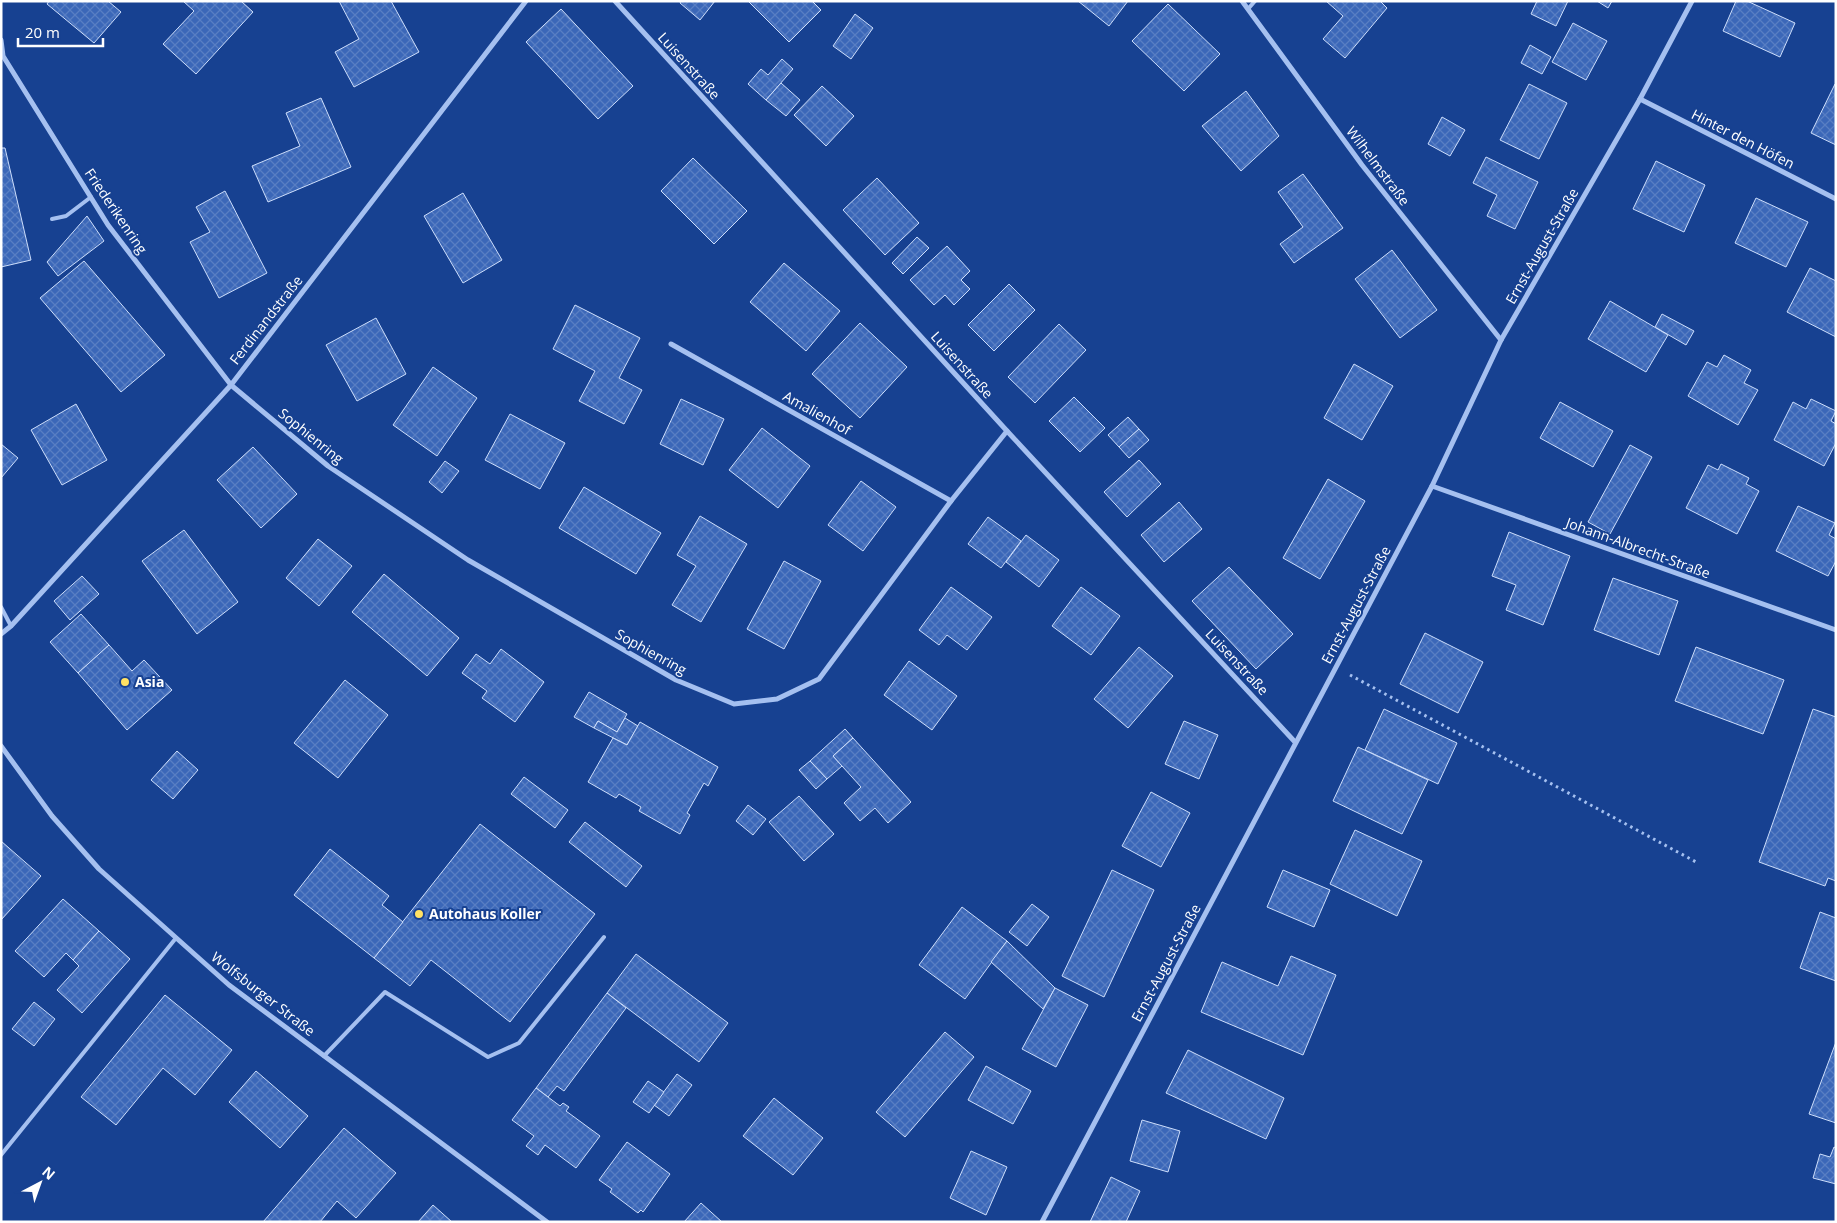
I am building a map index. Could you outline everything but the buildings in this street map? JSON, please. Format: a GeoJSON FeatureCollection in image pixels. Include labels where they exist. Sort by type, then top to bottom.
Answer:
{"type":"FeatureCollection","features":[{"type":"Feature","properties":{"kind":"street","name":"Ferdinandstraße"},"geometry":{"type":"LineString","coordinates":[[1,634],[11,626],[231,385],[526,1]]}},
{"type":"Feature","properties":{"kind":"street","name":"Luisenstraße"},"geometry":{"type":"LineString","coordinates":[[615,1],[1007,431],[1296,742]]}},
{"type":"Feature","properties":{"kind":"street","name":"Wilhelmstraße"},"geometry":{"type":"LineString","coordinates":[[1242,1],[1362,165],[1501,340]]}},
{"type":"Feature","properties":{"kind":"street","name":"Ernst-August-Straße"},"geometry":{"type":"LineString","coordinates":[[1042,1222],[1432,486],[1501,340],[1640,99],[1692,1]]}},
{"type":"Feature","properties":{"kind":"street","name":"Friederikenring"},"geometry":{"type":"LineString","coordinates":[[1,40],[3,56],[108,225],[231,385]]}},
{"type":"Feature","properties":{"kind":"street","name":"Hinter den Höfen"},"geometry":{"type":"LineString","coordinates":[[1640,99],[1836,199]]}},
{"type":"Feature","properties":{"kind":"street","name":"Amalienhof"},"geometry":{"type":"LineString","coordinates":[[671,344],[951,501]]}},
{"type":"Feature","properties":{"kind":"street","name":"Sophienring"},"geometry":{"type":"LineString","coordinates":[[231,385],[328,466],[468,560],[676,680],[734,704],[777,699],[819,679],[951,501],[1007,431]]}},
{"type":"Feature","properties":{"kind":"street","name":"Johann-Albrecht-Straße"},"geometry":{"type":"LineString","coordinates":[[1432,486],[1836,630]]}},
{"type":"Feature","properties":{"kind":"street","name":"Wolfsburger Straße"},"geometry":{"type":"LineString","coordinates":[[1,746],[52,816],[99,869],[229,985],[547,1222]]}},
{"type":"Feature","properties":{"kind":"lane"},"geometry":{"type":"LineString","coordinates":[[1248,9],[1255,1]]}},
{"type":"Feature","properties":{"kind":"lane"},"geometry":{"type":"LineString","coordinates":[[52,219],[66,216],[91,197]]}},
{"type":"Feature","properties":{"kind":"lane"},"geometry":{"type":"LineString","coordinates":[[1,607],[11,626]]}},
{"type":"Feature","properties":{"kind":"lane"},"geometry":{"type":"LineString","coordinates":[[324,1056],[384,992],[488,1057],[519,1043],[604,937]]}},
{"type":"Feature","properties":{"kind":"lane"},"geometry":{"type":"LineString","coordinates":[[1,1154],[176,938]]}},
{"type":"Feature","properties":{"kind":"path"},"geometry":{"type":"LineString","coordinates":[[1336,667],[1698,863]]}},
{"type":"Feature","properties":{"kind":"place","name":"Asia"},"geometry":{"type":"Point","coordinates":[125,682]}},
{"type":"Feature","properties":{"kind":"place","name":"Autohaus Koller"},"geometry":{"type":"Point","coordinates":[419,914]}}]}
